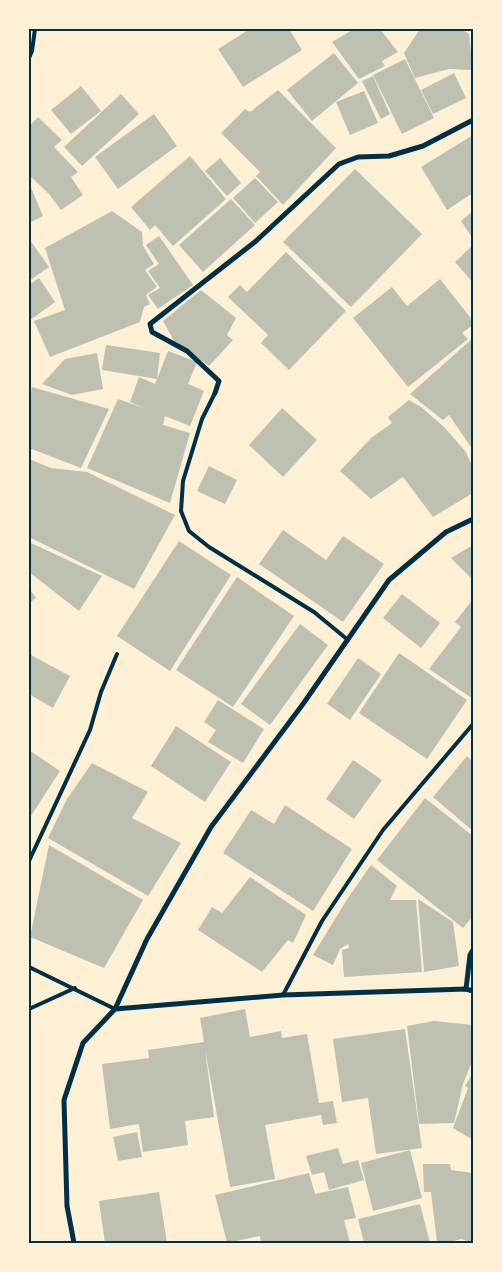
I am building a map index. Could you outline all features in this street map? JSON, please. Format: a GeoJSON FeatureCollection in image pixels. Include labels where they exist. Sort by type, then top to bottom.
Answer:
{"type":"FeatureCollection","features":[{"type":"Feature","properties":{"kind":"street"},"geometry":{"type":"LineString","coordinates":[[215,393],[219,381],[214,375],[186,351],[152,332],[150,324],[256,241],[339,164],[358,156],[388,156],[424,146],[473,120]]}},
{"type":"Feature","properties":{"kind":"street"},"geometry":{"type":"LineString","coordinates":[[74,1243],[67,1206],[64,1100],[83,1043],[115,1009],[147,939],[211,827],[303,704],[389,580],[446,532],[473,519]]}},
{"type":"Feature","properties":{"kind":"street"},"geometry":{"type":"LineString","coordinates":[[466,989],[470,955],[473,950]]}},
{"type":"Feature","properties":{"kind":"street"},"geometry":{"type":"LineString","coordinates":[[115,1009],[283,994],[466,989],[473,991]]}},
{"type":"Feature","properties":{"kind":"lane"},"geometry":{"type":"LineString","coordinates":[[29,58],[32,51],[35,29]]}},
{"type":"Feature","properties":{"kind":"lane"},"geometry":{"type":"LineString","coordinates":[[215,393],[202,419],[183,481],[180,511],[189,531],[209,547],[314,612],[348,640]]}},
{"type":"Feature","properties":{"kind":"lane"},"geometry":{"type":"LineString","coordinates":[[29,861],[90,730],[101,692],[116,654]]}},
{"type":"Feature","properties":{"kind":"lane"},"geometry":{"type":"LineString","coordinates":[[283,994],[322,921],[383,830],[473,724]]}},
{"type":"Feature","properties":{"kind":"lane"},"geometry":{"type":"LineString","coordinates":[[29,967],[115,1009]]}},
{"type":"Feature","properties":{"kind":"lane"},"geometry":{"type":"LineString","coordinates":[[29,1009],[75,988]]}},
{"type":"Feature","properties":{"kind":"building"},"geometry":{"type":"Polygon","coordinates":[[[250,29],[289,29],[302,50],[243,87],[218,49],[250,29]]]}},
{"type":"Feature","properties":{"kind":"building"},"geometry":{"type":"Polygon","coordinates":[[[354,29],[380,29],[398,52],[382,61],[385,66],[359,79],[332,42],[354,29]]]}},
{"type":"Feature","properties":{"kind":"building"},"geometry":{"type":"Polygon","coordinates":[[[420,29],[461,29],[469,34],[473,70],[449,69],[415,78],[404,53],[420,29]]]}},
{"type":"Feature","properties":{"kind":"building"},"geometry":{"type":"Polygon","coordinates":[[[334,53],[358,83],[312,121],[287,90],[334,53]]]}},
{"type":"Feature","properties":{"kind":"building"},"geometry":{"type":"Polygon","coordinates":[[[405,59],[434,118],[402,134],[373,75],[405,59]]]}},
{"type":"Feature","properties":{"kind":"building"},"geometry":{"type":"Polygon","coordinates":[[[454,73],[466,98],[433,114],[421,90],[454,73]]]}},
{"type":"Feature","properties":{"kind":"building"},"geometry":{"type":"Polygon","coordinates":[[[373,76],[390,114],[381,119],[362,81],[373,76]]]}},
{"type":"Feature","properties":{"kind":"building"},"geometry":{"type":"Polygon","coordinates":[[[81,86],[101,111],[71,134],[51,110],[81,86]]]}},
{"type":"Feature","properties":{"kind":"building"},"geometry":{"type":"Polygon","coordinates":[[[278,90],[336,148],[283,205],[256,176],[260,172],[221,133],[245,109],[250,112],[278,90]]]}},
{"type":"Feature","properties":{"kind":"building"},"geometry":{"type":"Polygon","coordinates":[[[364,91],[378,123],[350,135],[336,102],[364,91]]]}},
{"type":"Feature","properties":{"kind":"building"},"geometry":{"type":"Polygon","coordinates":[[[121,94],[139,114],[82,166],[64,147],[121,94]]]}},
{"type":"Feature","properties":{"kind":"building"},"geometry":{"type":"Polygon","coordinates":[[[154,114],[177,146],[118,189],[95,157],[154,114]]]}},
{"type":"Feature","properties":{"kind":"building"},"geometry":{"type":"Polygon","coordinates":[[[38,117],[62,140],[54,147],[78,172],[71,177],[83,195],[61,210],[49,194],[29,175],[29,126],[38,117]]]}},
{"type":"Feature","properties":{"kind":"building"},"geometry":{"type":"Polygon","coordinates":[[[473,135],[473,193],[447,210],[421,167],[473,135]]]}},
{"type":"Feature","properties":{"kind":"building"},"geometry":{"type":"Polygon","coordinates":[[[190,156],[226,199],[173,246],[155,225],[150,230],[131,207],[190,156]]]}},
{"type":"Feature","properties":{"kind":"building"},"geometry":{"type":"Polygon","coordinates":[[[220,158],[241,183],[227,196],[205,171],[220,158]]]}},
{"type":"Feature","properties":{"kind":"building"},"geometry":{"type":"Polygon","coordinates":[[[355,169],[422,234],[351,307],[283,242],[355,169]]]}},
{"type":"Feature","properties":{"kind":"building"},"geometry":{"type":"Polygon","coordinates":[[[255,178],[278,202],[255,223],[233,198],[255,178]]]}},
{"type":"Feature","properties":{"kind":"building"},"geometry":{"type":"Polygon","coordinates":[[[29,183],[43,216],[29,223],[29,183]]]}},
{"type":"Feature","properties":{"kind":"building"},"geometry":{"type":"Polygon","coordinates":[[[231,199],[255,225],[203,272],[179,245],[231,199]]]}},
{"type":"Feature","properties":{"kind":"building"},"geometry":{"type":"Polygon","coordinates":[[[112,211],[142,232],[143,246],[154,264],[145,270],[157,287],[146,295],[150,304],[144,307],[140,322],[50,357],[34,321],[65,310],[45,248],[112,211]]]}},
{"type":"Feature","properties":{"kind":"building"},"geometry":{"type":"Polygon","coordinates":[[[473,211],[473,239],[461,221],[473,211]]]}},
{"type":"Feature","properties":{"kind":"building"},"geometry":{"type":"Polygon","coordinates":[[[159,236],[193,285],[158,309],[148,295],[160,288],[148,271],[159,264],[146,245],[159,236]]]}},
{"type":"Feature","properties":{"kind":"building"},"geometry":{"type":"Polygon","coordinates":[[[29,241],[49,267],[29,281],[29,241]]]}},
{"type":"Feature","properties":{"kind":"building"},"geometry":{"type":"Polygon","coordinates":[[[473,245],[473,283],[455,262],[473,245]]]}},
{"type":"Feature","properties":{"kind":"building"},"geometry":{"type":"Polygon","coordinates":[[[286,252],[346,311],[289,370],[261,343],[268,335],[228,297],[240,285],[247,292],[286,252]]]}},
{"type":"Feature","properties":{"kind":"building"},"geometry":{"type":"Polygon","coordinates":[[[39,278],[55,302],[29,321],[29,285],[39,278]]]}},
{"type":"Feature","properties":{"kind":"building"},"geometry":{"type":"Polygon","coordinates":[[[440,279],[473,321],[473,325],[462,333],[468,339],[408,387],[353,318],[392,287],[407,306],[440,279]]]}},
{"type":"Feature","properties":{"kind":"building"},"geometry":{"type":"Polygon","coordinates":[[[201,290],[236,318],[227,335],[233,340],[209,366],[174,341],[163,321],[201,290]]]}},
{"type":"Feature","properties":{"kind":"building"},"geometry":{"type":"Polygon","coordinates":[[[473,338],[473,450],[449,415],[443,420],[410,394],[473,338]]]}},
{"type":"Feature","properties":{"kind":"building"},"geometry":{"type":"Polygon","coordinates":[[[106,345],[160,353],[157,379],[102,370],[106,345]]]}},
{"type":"Feature","properties":{"kind":"building"},"geometry":{"type":"Polygon","coordinates":[[[168,351],[197,362],[188,384],[204,391],[190,426],[165,416],[163,425],[190,433],[170,503],[87,468],[118,399],[147,409],[130,402],[139,377],[155,384],[168,351]]]}},
{"type":"Feature","properties":{"kind":"building"},"geometry":{"type":"Polygon","coordinates":[[[97,353],[103,389],[72,395],[42,384],[65,359],[97,353]]]}},
{"type":"Feature","properties":{"kind":"building"},"geometry":{"type":"Polygon","coordinates":[[[32,387],[109,409],[81,468],[29,448],[29,406],[32,387]]]}},
{"type":"Feature","properties":{"kind":"building"},"geometry":{"type":"Polygon","coordinates":[[[409,400],[421,407],[444,427],[466,452],[473,468],[473,493],[433,517],[403,477],[371,499],[340,471],[371,438],[392,423],[388,417],[409,400]]]}},
{"type":"Feature","properties":{"kind":"building"},"geometry":{"type":"Polygon","coordinates":[[[282,408],[317,440],[283,477],[249,445],[282,408]]]}},
{"type":"Feature","properties":{"kind":"building"},"geometry":{"type":"Polygon","coordinates":[[[29,459],[51,468],[87,472],[175,515],[134,589],[29,537],[29,459]]]}},
{"type":"Feature","properties":{"kind":"building"},"geometry":{"type":"Polygon","coordinates":[[[209,466],[237,480],[225,504],[197,491],[209,466]]]}},
{"type":"Feature","properties":{"kind":"building"},"geometry":{"type":"Polygon","coordinates":[[[283,530],[326,560],[343,536],[384,564],[343,622],[259,564],[283,530]]]}},
{"type":"Feature","properties":{"kind":"building"},"geometry":{"type":"Polygon","coordinates":[[[179,541],[231,575],[170,671],[117,636],[179,541]]]}},
{"type":"Feature","properties":{"kind":"building"},"geometry":{"type":"Polygon","coordinates":[[[31,543],[102,576],[79,611],[29,572],[29,546],[31,543]]]}},
{"type":"Feature","properties":{"kind":"building"},"geometry":{"type":"Polygon","coordinates":[[[473,545],[473,580],[451,558],[473,545]]]}},
{"type":"Feature","properties":{"kind":"building"},"geometry":{"type":"Polygon","coordinates":[[[237,577],[294,616],[233,707],[176,670],[237,577]]]}},
{"type":"Feature","properties":{"kind":"building"},"geometry":{"type":"Polygon","coordinates":[[[29,588],[36,598],[29,603],[29,588]]]}},
{"type":"Feature","properties":{"kind":"building"},"geometry":{"type":"Polygon","coordinates":[[[402,594],[440,623],[421,648],[383,618],[402,594]]]}},
{"type":"Feature","properties":{"kind":"building"},"geometry":{"type":"Polygon","coordinates":[[[473,599],[473,699],[429,669],[461,627],[455,622],[473,599]]]}},
{"type":"Feature","properties":{"kind":"building"},"geometry":{"type":"Polygon","coordinates":[[[300,624],[328,645],[270,725],[241,704],[300,624]]]}},
{"type":"Feature","properties":{"kind":"building"},"geometry":{"type":"Polygon","coordinates":[[[399,653],[467,700],[427,759],[359,713],[399,653]]]}},
{"type":"Feature","properties":{"kind":"building"},"geometry":{"type":"Polygon","coordinates":[[[31,655],[70,676],[53,708],[29,694],[29,659],[31,655]]]}},
{"type":"Feature","properties":{"kind":"building"},"geometry":{"type":"Polygon","coordinates":[[[358,658],[381,674],[350,720],[327,704],[358,658]]]}},
{"type":"Feature","properties":{"kind":"building"},"geometry":{"type":"Polygon","coordinates":[[[218,700],[264,729],[243,763],[208,742],[216,730],[204,722],[218,700]]]}},
{"type":"Feature","properties":{"kind":"building"},"geometry":{"type":"Polygon","coordinates":[[[176,726],[231,762],[205,802],[151,766],[176,726]]]}},
{"type":"Feature","properties":{"kind":"building"},"geometry":{"type":"Polygon","coordinates":[[[29,750],[60,771],[29,819],[29,750]]]}},
{"type":"Feature","properties":{"kind":"building"},"geometry":{"type":"Polygon","coordinates":[[[467,756],[473,762],[473,831],[433,797],[467,756]]]}},
{"type":"Feature","properties":{"kind":"building"},"geometry":{"type":"Polygon","coordinates":[[[353,760],[382,780],[354,819],[326,799],[353,760]]]}},
{"type":"Feature","properties":{"kind":"building"},"geometry":{"type":"Polygon","coordinates":[[[92,763],[148,792],[132,818],[181,843],[148,896],[48,838],[67,799],[92,763]]]}},
{"type":"Feature","properties":{"kind":"building"},"geometry":{"type":"Polygon","coordinates":[[[425,798],[473,836],[473,916],[463,928],[377,860],[425,798]]]}},
{"type":"Feature","properties":{"kind":"building"},"geometry":{"type":"Polygon","coordinates":[[[285,805],[352,849],[313,911],[223,853],[251,810],[274,824],[285,805]]]}},
{"type":"Feature","properties":{"kind":"building"},"geometry":{"type":"Polygon","coordinates":[[[49,845],[143,900],[104,968],[30,937],[49,845]]]}},
{"type":"Feature","properties":{"kind":"building"},"geometry":{"type":"Polygon","coordinates":[[[371,865],[397,886],[390,900],[416,900],[422,972],[344,977],[342,950],[349,948],[348,944],[340,949],[333,965],[313,955],[346,901],[371,865]]]}},
{"type":"Feature","properties":{"kind":"building"},"geometry":{"type":"Polygon","coordinates":[[[250,877],[306,915],[293,943],[288,940],[262,972],[198,930],[212,907],[222,913],[250,877]]]}},
{"type":"Feature","properties":{"kind":"building"},"geometry":{"type":"Polygon","coordinates":[[[418,899],[453,922],[459,966],[424,972],[418,899]]]}},
{"type":"Feature","properties":{"kind":"building"},"geometry":{"type":"Polygon","coordinates":[[[245,1009],[250,1037],[281,1031],[282,1038],[307,1034],[319,1103],[333,1101],[337,1123],[323,1125],[321,1115],[265,1125],[275,1179],[230,1187],[205,1049],[214,1117],[185,1121],[188,1145],[143,1152],[139,1124],[110,1129],[102,1064],[149,1058],[148,1050],[204,1042],[200,1018],[245,1009]]]}},
{"type":"Feature","properties":{"kind":"building"},"geometry":{"type":"Polygon","coordinates":[[[434,1021],[473,1025],[473,1059],[463,1084],[454,1123],[419,1124],[407,1026],[434,1021]]]}},
{"type":"Feature","properties":{"kind":"building"},"geometry":{"type":"Polygon","coordinates":[[[405,1029],[422,1148],[376,1154],[368,1098],[342,1102],[333,1039],[405,1029]]]}},
{"type":"Feature","properties":{"kind":"building"},"geometry":{"type":"Polygon","coordinates":[[[473,1072],[473,1140],[453,1128],[468,1088],[465,1086],[473,1072]]]}},
{"type":"Feature","properties":{"kind":"building"},"geometry":{"type":"Polygon","coordinates":[[[137,1132],[142,1157],[118,1161],[113,1137],[137,1132]]]}},
{"type":"Feature","properties":{"kind":"building"},"geometry":{"type":"Polygon","coordinates":[[[338,1148],[343,1164],[358,1160],[364,1180],[329,1190],[324,1172],[312,1175],[306,1156],[338,1148]]]}},
{"type":"Feature","properties":{"kind":"building"},"geometry":{"type":"Polygon","coordinates":[[[410,1150],[422,1198],[373,1211],[361,1163],[410,1150]]]}},
{"type":"Feature","properties":{"kind":"building"},"geometry":{"type":"Polygon","coordinates":[[[423,1164],[450,1164],[451,1170],[473,1173],[473,1243],[461,1239],[447,1243],[437,1243],[431,1192],[424,1192],[423,1164]]]}},
{"type":"Feature","properties":{"kind":"building"},"geometry":{"type":"Polygon","coordinates":[[[309,1173],[315,1194],[348,1187],[356,1218],[344,1220],[350,1243],[261,1243],[260,1236],[227,1243],[215,1195],[309,1173]]]}},
{"type":"Feature","properties":{"kind":"building"},"geometry":{"type":"Polygon","coordinates":[[[159,1192],[167,1243],[105,1243],[99,1201],[159,1192]]]}},
{"type":"Feature","properties":{"kind":"building"},"geometry":{"type":"Polygon","coordinates":[[[420,1204],[430,1243],[364,1243],[358,1219],[420,1204]]]}}]}
